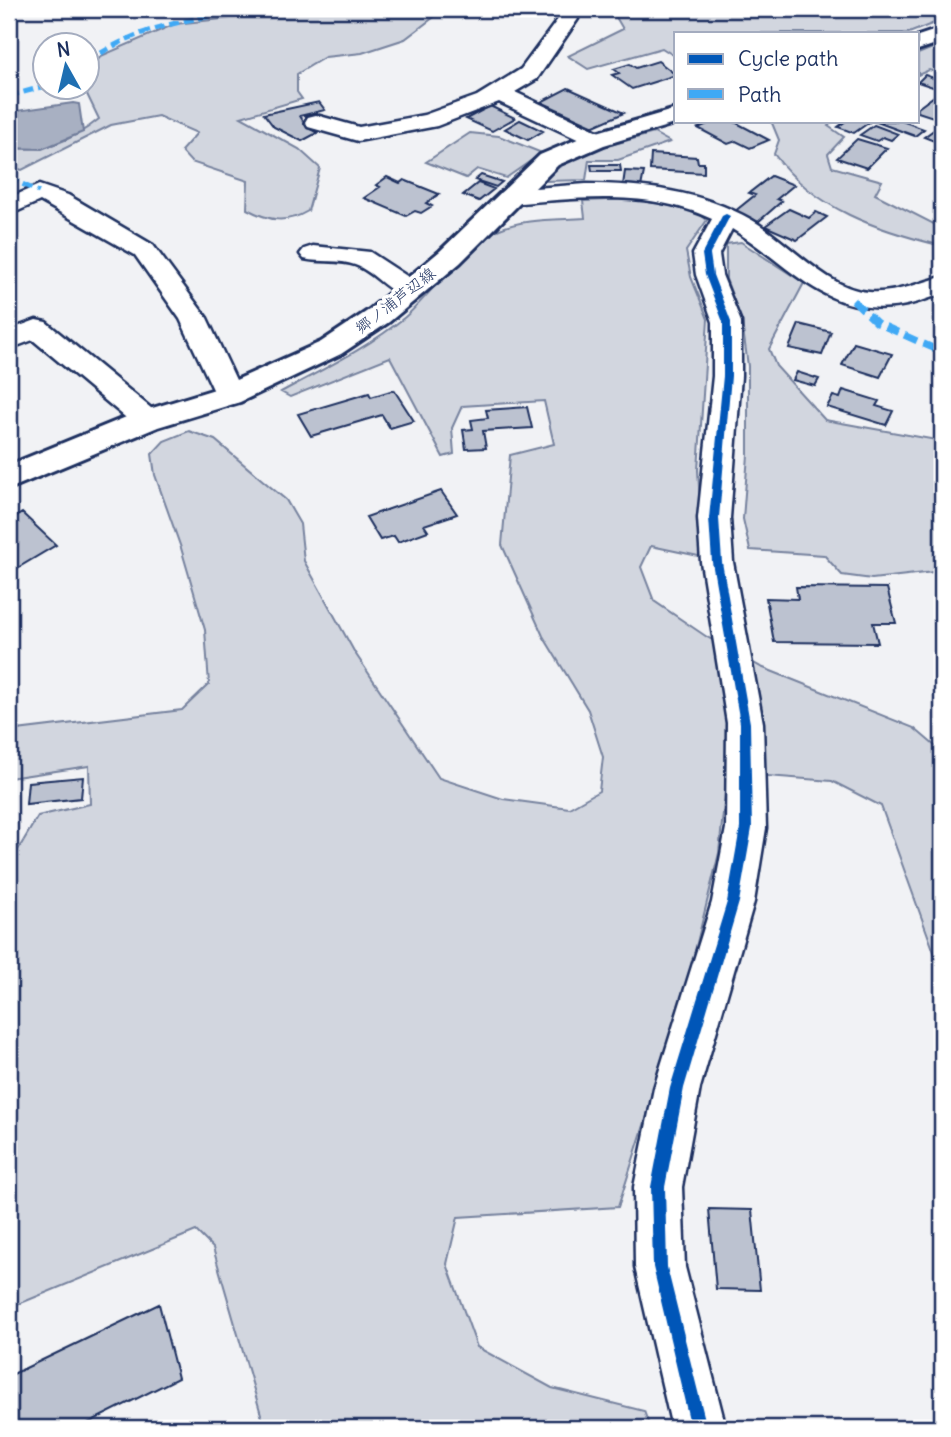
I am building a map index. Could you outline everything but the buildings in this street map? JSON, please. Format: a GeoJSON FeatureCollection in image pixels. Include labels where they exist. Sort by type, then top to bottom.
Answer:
{"type":"FeatureCollection","features":[{"type":"Feature","properties":{"kind":"main road"},"geometry":{"type":"LineString","coordinates":[[920,43],[942,34]]}},
{"type":"Feature","properties":{"kind":"main road","name":"郷ノ浦芦辺線"},"geometry":{"type":"LineString","coordinates":[[9,478],[147,419],[229,395],[331,348],[380,316],[450,257],[549,160],[596,139],[674,117]]}},
{"type":"Feature","properties":{"kind":"street"},"geometry":{"type":"LineString","coordinates":[[316,122],[358,134],[429,121],[485,102],[529,74],[568,19]]}},
{"type":"Feature","properties":{"kind":"street"},"geometry":{"type":"LineString","coordinates":[[499,93],[596,139]]}},
{"type":"Feature","properties":{"kind":"street"},"geometry":{"type":"LineString","coordinates":[[510,197],[598,189],[672,198],[726,216],[752,231],[821,284],[853,300],[891,301],[942,285]]}},
{"type":"Feature","properties":{"kind":"street"},"geometry":{"type":"LineString","coordinates":[[9,208],[39,192],[59,200],[144,250],[193,318],[229,395]]}},
{"type":"Feature","properties":{"kind":"street"},"geometry":{"type":"LineString","coordinates":[[699,1428],[660,1267],[658,1187],[677,1088],[733,902],[746,828],[745,723],[717,562],[714,518],[727,376],[727,322],[709,275],[706,254],[726,216]]}},
{"type":"Feature","properties":{"kind":"street"},"geometry":{"type":"LineString","coordinates":[[313,254],[361,257],[410,290]]}},
{"type":"Feature","properties":{"kind":"street"},"geometry":{"type":"LineString","coordinates":[[9,341],[36,328],[147,419]]}},
{"type":"Feature","properties":{"kind":"shaded area"},"geometry":{"type":"Polygon","coordinates":[[[315,9],[457,9],[442,11],[405,39],[362,53],[325,57],[297,74],[297,92],[302,99],[241,117],[299,149],[320,168],[308,211],[292,218],[263,216],[247,209],[248,181],[191,162],[181,151],[197,133],[158,116],[111,125],[22,170],[9,166],[9,148],[34,148],[57,143],[99,119],[91,102],[102,102],[102,56],[175,24],[315,9]]]}},
{"type":"Feature","properties":{"kind":"shaded area"},"geometry":{"type":"Polygon","coordinates":[[[604,9],[785,9],[790,12],[806,9],[942,9],[942,20],[912,32],[674,32],[674,56],[662,48],[588,69],[568,56],[623,29],[613,12],[604,9]]]}},
{"type":"Feature","properties":{"kind":"shaded area"},"geometry":{"type":"Polygon","coordinates":[[[942,44],[942,74],[929,70],[920,74],[920,53],[942,44]]]}},
{"type":"Feature","properties":{"kind":"shaded area"},"geometry":{"type":"Polygon","coordinates":[[[770,122],[833,122],[828,126],[844,137],[828,154],[832,167],[882,181],[875,194],[942,228],[942,246],[872,225],[828,204],[790,173],[774,154],[779,140],[770,122]]]}},
{"type":"Feature","properties":{"kind":"shaded area"},"geometry":{"type":"Polygon","coordinates":[[[470,133],[499,136],[542,153],[506,178],[477,169],[466,178],[426,162],[470,133]]]}},
{"type":"Feature","properties":{"kind":"shaded area"},"geometry":{"type":"Polygon","coordinates":[[[654,133],[670,142],[618,160],[589,160],[586,180],[545,181],[560,163],[578,154],[654,133]]]}},
{"type":"Feature","properties":{"kind":"shaded area"},"geometry":{"type":"Polygon","coordinates":[[[632,199],[695,210],[707,220],[686,251],[691,277],[708,319],[698,470],[703,557],[651,546],[641,567],[654,601],[707,637],[761,667],[914,728],[942,752],[942,974],[881,806],[832,781],[727,773],[719,853],[680,1012],[618,1207],[458,1217],[447,1264],[477,1347],[552,1388],[644,1411],[650,1428],[265,1428],[213,1248],[196,1231],[9,1308],[9,858],[15,855],[38,816],[90,804],[89,766],[9,778],[9,731],[182,710],[209,684],[205,630],[181,548],[155,475],[152,454],[164,441],[189,431],[215,440],[286,500],[300,524],[304,561],[355,653],[439,778],[503,799],[569,808],[599,791],[603,757],[588,710],[543,636],[502,545],[510,455],[554,444],[544,401],[462,406],[452,428],[454,454],[443,457],[390,357],[290,397],[281,392],[345,358],[391,328],[416,307],[470,248],[495,231],[528,222],[585,218],[583,201],[632,199]]]}},
{"type":"Feature","properties":{"kind":"shaded area"},"geometry":{"type":"Polygon","coordinates":[[[741,242],[804,283],[769,349],[776,366],[825,420],[942,441],[942,571],[872,579],[842,575],[824,555],[750,550],[743,519],[748,455],[748,366],[742,322],[726,279],[726,244],[741,242]]]}},
{"type":"Feature","properties":{"kind":"water"},"geometry":{"type":"Polygon","coordinates":[[[79,104],[83,132],[42,149],[9,148],[9,112],[79,104]]]}},
{"type":"Feature","properties":{"kind":"marked path"},"geometry":{"type":"LineString","coordinates":[[102,51],[125,38],[147,30],[193,19],[261,9]]}},
{"type":"Feature","properties":{"kind":"marked path"},"geometry":{"type":"LineString","coordinates":[[9,96],[32,90]]}},
{"type":"Feature","properties":{"kind":"marked path"},"geometry":{"type":"LineString","coordinates":[[9,178],[39,192]]}},
{"type":"Feature","properties":{"kind":"marked path"},"geometry":{"type":"LineString","coordinates":[[853,300],[877,323],[942,352]]}},
{"type":"Feature","properties":{"kind":"cycle path"},"geometry":{"type":"LineString","coordinates":[[699,1428],[660,1267],[658,1187],[677,1088],[733,902],[746,828],[745,723],[717,562],[714,518],[727,376],[727,322],[709,275],[706,254],[726,216]]}}]}
